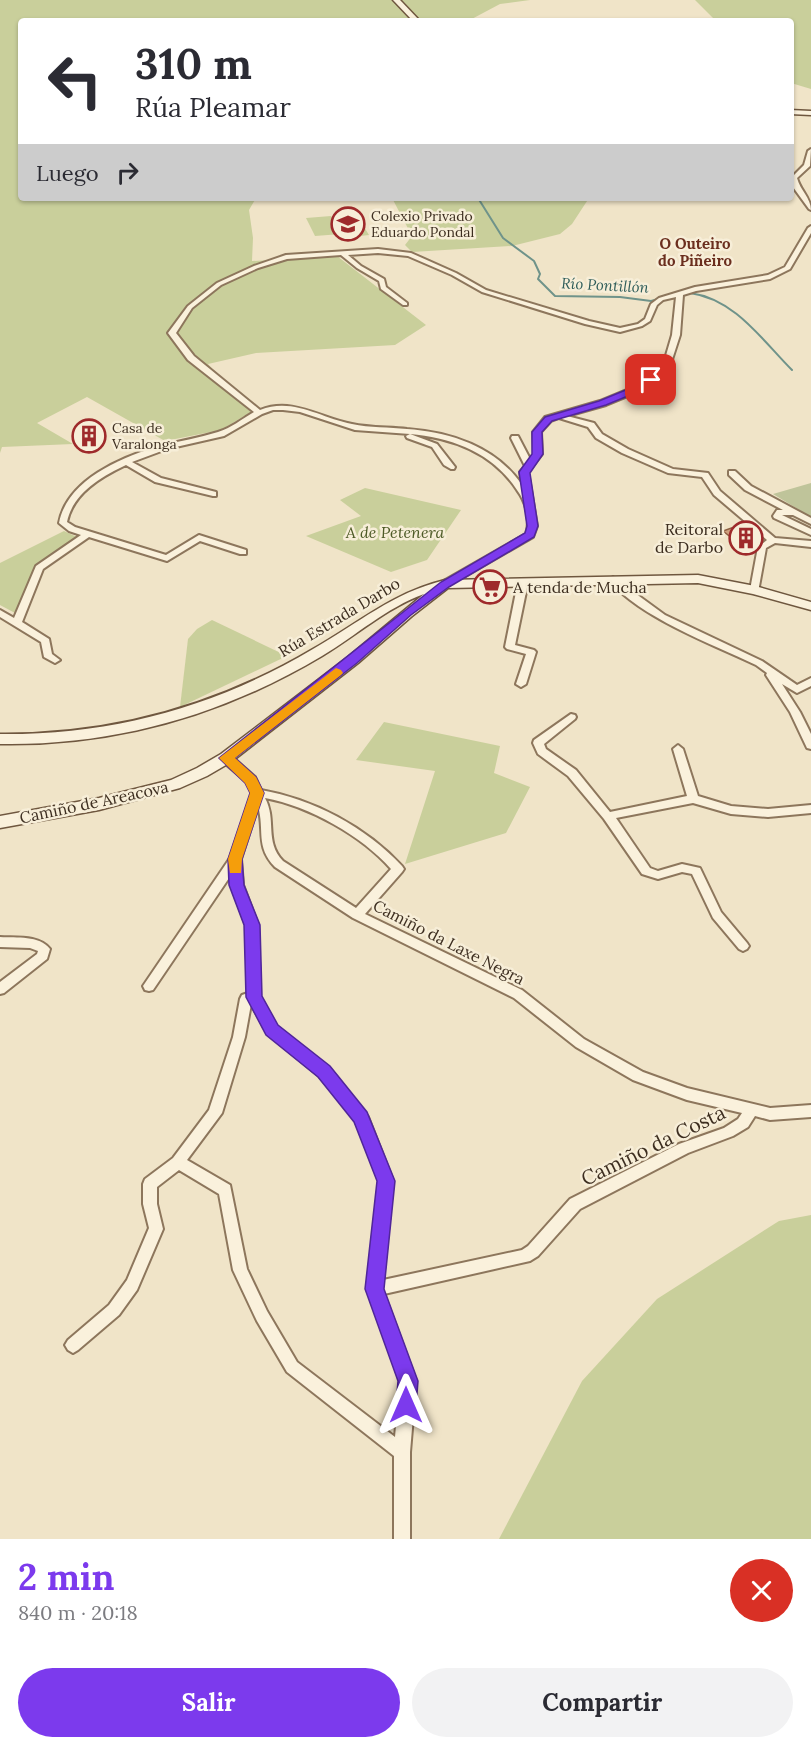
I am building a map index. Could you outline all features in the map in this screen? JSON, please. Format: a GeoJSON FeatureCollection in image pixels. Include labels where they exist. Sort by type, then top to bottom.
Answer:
{"type":"FeatureCollection","features":[{"type":"Feature","properties":{"kind":"main road"},"geometry":{"type":"LineString","coordinates":[[396,0],[414,18]]}},
{"type":"Feature","properties":{"kind":"main road"},"geometry":{"type":"LineString","coordinates":[[794,112],[811,113]]}},
{"type":"Feature","properties":{"kind":"main road","name":"Rúa Estrada Darbo"},"geometry":{"type":"LineString","coordinates":[[0,739],[54,738],[125,729],[168,719],[222,700],[278,675],[407,595],[466,576],[524,582],[698,579],[755,590],[811,606]]}},
{"type":"Feature","properties":{"kind":"main road","name":"Camiño de Areacova"},"geometry":{"type":"LineString","coordinates":[[0,822],[99,804],[175,784],[226,758],[445,584]]}},
{"type":"Feature","properties":{"kind":"street"},"geometry":{"type":"LineString","coordinates":[[794,178],[807,166],[811,151]]}},
{"type":"Feature","properties":{"kind":"street"},"geometry":{"type":"LineString","coordinates":[[794,188],[811,208]]}},
{"type":"Feature","properties":{"kind":"street"},"geometry":{"type":"LineString","coordinates":[[258,412],[191,358],[172,333],[190,307],[219,284],[256,267],[286,257],[378,251],[408,254],[454,274],[484,291],[620,330],[640,325],[648,320],[654,304],[661,299],[695,289],[775,275],[788,268],[811,228]]}},
{"type":"Feature","properties":{"kind":"street"},"geometry":{"type":"LineString","coordinates":[[342,253],[359,267],[382,280],[382,288],[405,304]]}},
{"type":"Feature","properties":{"kind":"street"},"geometry":{"type":"LineString","coordinates":[[466,576],[530,535],[533,526],[524,472],[538,454],[537,432],[548,419],[603,403],[637,389],[666,370],[676,335],[680,295]]}},
{"type":"Feature","properties":{"kind":"street"},"geometry":{"type":"LineString","coordinates":[[243,552],[199,538],[167,558],[72,529],[63,523],[63,516],[82,488],[127,462],[145,453],[222,433],[246,422],[258,412],[274,408],[290,408],[315,413],[347,426],[442,435],[465,443],[504,467],[528,499]]}},
{"type":"Feature","properties":{"kind":"street"},"geometry":{"type":"LineString","coordinates":[[559,416],[591,424],[599,436],[671,471],[684,470],[705,475],[717,493],[773,540],[811,544]]}},
{"type":"Feature","properties":{"kind":"street"},"geometry":{"type":"LineString","coordinates":[[383,430],[413,437],[435,446],[440,450],[444,461],[451,467]]}},
{"type":"Feature","properties":{"kind":"street"},"geometry":{"type":"LineString","coordinates":[[514,438],[529,466]]}},
{"type":"Feature","properties":{"kind":"street"},"geometry":{"type":"LineString","coordinates":[[127,462],[158,480],[213,494]]}},
{"type":"Feature","properties":{"kind":"street"},"geometry":{"type":"LineString","coordinates":[[732,473],[748,488],[810,520]]}},
{"type":"Feature","properties":{"kind":"street"},"geometry":{"type":"LineString","coordinates":[[810,520],[786,512],[780,512],[777,516],[811,532]]}},
{"type":"Feature","properties":{"kind":"street"},"geometry":{"type":"LineString","coordinates":[[17,623],[39,568],[88,534]]}},
{"type":"Feature","properties":{"kind":"street"},"geometry":{"type":"LineString","coordinates":[[755,590],[762,547],[773,540]]}},
{"type":"Feature","properties":{"kind":"street"},"geometry":{"type":"LineString","coordinates":[[613,580],[622,590],[662,617],[759,663],[797,690],[811,681]]}},
{"type":"Feature","properties":{"kind":"street"},"geometry":{"type":"LineString","coordinates":[[521,684],[531,652],[510,646],[524,582]]}},
{"type":"Feature","properties":{"kind":"street"},"geometry":{"type":"LineString","coordinates":[[0,614],[46,641],[47,655],[55,660]]}},
{"type":"Feature","properties":{"kind":"street"},"geometry":{"type":"LineString","coordinates":[[769,671],[795,712],[811,746]]}},
{"type":"Feature","properties":{"kind":"street"},"geometry":{"type":"LineString","coordinates":[[571,717],[538,743],[542,751],[572,773],[608,816],[646,871],[658,875],[682,868],[696,871],[717,915],[743,946]]}},
{"type":"Feature","properties":{"kind":"street"},"geometry":{"type":"LineString","coordinates":[[678,749],[693,799]]}},
{"type":"Feature","properties":{"kind":"street"},"geometry":{"type":"LineString","coordinates":[[149,986],[235,859],[257,793],[251,780],[226,758]]}},
{"type":"Feature","properties":{"kind":"street"},"geometry":{"type":"LineString","coordinates":[[257,793],[288,800],[327,817],[389,858],[398,869],[357,915]]}},
{"type":"Feature","properties":{"kind":"street","name":"Camiño da Laxe Negra"},"geometry":{"type":"LineString","coordinates":[[257,793],[265,810],[264,842],[271,856],[357,915],[518,994],[580,1043],[638,1076],[687,1094],[770,1114],[811,1111]]}},
{"type":"Feature","properties":{"kind":"street"},"geometry":{"type":"LineString","coordinates":[[608,816],[693,799],[731,810],[768,813],[811,809]]}},
{"type":"Feature","properties":{"kind":"street"},"geometry":{"type":"LineString","coordinates":[[235,859],[237,885],[252,925],[254,997],[272,1030],[324,1072],[361,1117],[386,1181],[375,1289],[408,1381],[402,1452],[402,1539]]}},
{"type":"Feature","properties":{"kind":"street"},"geometry":{"type":"LineString","coordinates":[[0,942],[32,943],[44,949],[43,956],[0,989]]}},
{"type":"Feature","properties":{"kind":"street"},"geometry":{"type":"LineString","coordinates":[[73,1345],[116,1306],[132,1286],[145,1248],[156,1228],[150,1204],[150,1184],[178,1162],[216,1113],[239,1037],[246,999],[254,997]]}},
{"type":"Feature","properties":{"kind":"street","name":"Camiño da Costa"},"geometry":{"type":"LineString","coordinates":[[375,1289],[525,1256],[533,1251],[575,1204],[684,1148],[728,1132],[742,1124],[752,1110]]}},
{"type":"Feature","properties":{"kind":"street"},"geometry":{"type":"LineString","coordinates":[[178,1162],[225,1190],[240,1270],[262,1316],[291,1367],[402,1452]]}},
{"type":"Feature","properties":{"kind":"green space"},"geometry":{"type":"Polygon","coordinates":[[[0,0],[530,0],[500,4],[474,18],[18,18],[18,201],[254,201],[249,210],[253,238],[252,261],[337,256],[426,325],[395,345],[256,353],[208,364],[251,412],[221,430],[165,441],[87,397],[37,423],[73,444],[2,447],[0,453],[0,0]]]}},
{"type":"Feature","properties":{"kind":"green space"},"geometry":{"type":"Polygon","coordinates":[[[695,0],[811,0],[811,89],[794,84],[794,18],[713,18],[695,0]]]}},
{"type":"Feature","properties":{"kind":"green space"},"geometry":{"type":"Polygon","coordinates":[[[394,201],[587,201],[572,224],[560,234],[512,246],[412,252],[405,245],[412,236],[394,201]]]}},
{"type":"Feature","properties":{"kind":"green space"},"geometry":{"type":"Polygon","coordinates":[[[331,216],[333,220],[358,217],[369,235],[343,238],[341,234],[315,236],[306,218],[331,216]]]}},
{"type":"Feature","properties":{"kind":"green space"},"geometry":{"type":"Polygon","coordinates":[[[811,483],[811,517],[773,494],[811,483]]]}},
{"type":"Feature","properties":{"kind":"green space","name":"A de Petenera"},"geometry":{"type":"Polygon","coordinates":[[[365,488],[461,510],[427,560],[391,572],[306,536],[361,516],[340,500],[365,488]]]}},
{"type":"Feature","properties":{"kind":"green space"},"geometry":{"type":"Polygon","coordinates":[[[64,531],[79,538],[36,567],[15,613],[0,605],[0,563],[64,531]]]}},
{"type":"Feature","properties":{"kind":"green space"},"geometry":{"type":"Polygon","coordinates":[[[212,620],[287,656],[180,707],[188,639],[197,629],[212,620]]]}},
{"type":"Feature","properties":{"kind":"green space"},"geometry":{"type":"Polygon","coordinates":[[[384,722],[500,746],[494,773],[530,787],[506,833],[405,864],[435,771],[356,760],[384,722]]]}},
{"type":"Feature","properties":{"kind":"green space"},"geometry":{"type":"Polygon","coordinates":[[[811,1215],[811,1539],[499,1539],[582,1381],[657,1299],[779,1221],[811,1215]]]}},
{"type":"Feature","properties":{"kind":"building","name":"Reitoral de Darbo"},"geometry":{"type":"Polygon","coordinates":[[[734,527],[746,536],[754,533],[763,540],[743,547],[723,531],[734,527]]]}},
{"type":"Feature","properties":{"kind":"waterway","name":"Río Pontillón"},"geometry":{"type":"LineString","coordinates":[[480,201],[503,238],[534,261],[540,274],[538,279],[555,296],[620,297],[651,301],[662,298]]}},
{"type":"Feature","properties":{"kind":"waterway","name":"Río Pontillón"},"geometry":{"type":"LineString","coordinates":[[690,293],[721,303],[734,312],[792,370]]}},
{"type":"Feature","properties":{"kind":"slow traffic"},"geometry":{"type":"LineString","coordinates":[[236,869],[235,859],[257,793],[251,780],[226,758],[336,673]]}},
{"type":"Feature","properties":{"kind":"place","name":"Colexio Privado Eduardo Pondal"},"geometry":{"type":"Point","coordinates":[348,224]}},
{"type":"Feature","properties":{"kind":"place","name":"Casa de Varalonga"},"geometry":{"type":"Point","coordinates":[89,436]}},
{"type":"Feature","properties":{"kind":"place","name":"Reitoral de Darbo"},"geometry":{"type":"Point","coordinates":[746,538]}},
{"type":"Feature","properties":{"kind":"place","name":"A tenda de Mucha"},"geometry":{"type":"Point","coordinates":[490,587]}},
{"type":"Feature","properties":{"kind":"district","name":"O Outeiro do Piñeiro"},"geometry":{"type":"Point","coordinates":[695,252]}},
{"type":"Feature","properties":{"kind":"route"},"geometry":{"type":"LineString","coordinates":[[406,1405],[408,1381],[375,1289],[386,1181],[361,1117],[324,1072],[272,1030],[254,997],[252,925],[237,885],[235,859],[257,793],[251,780],[226,758],[445,584],[530,535],[533,526],[524,472],[538,454],[537,432],[548,419],[603,403],[637,389],[651,380]]}}]}
